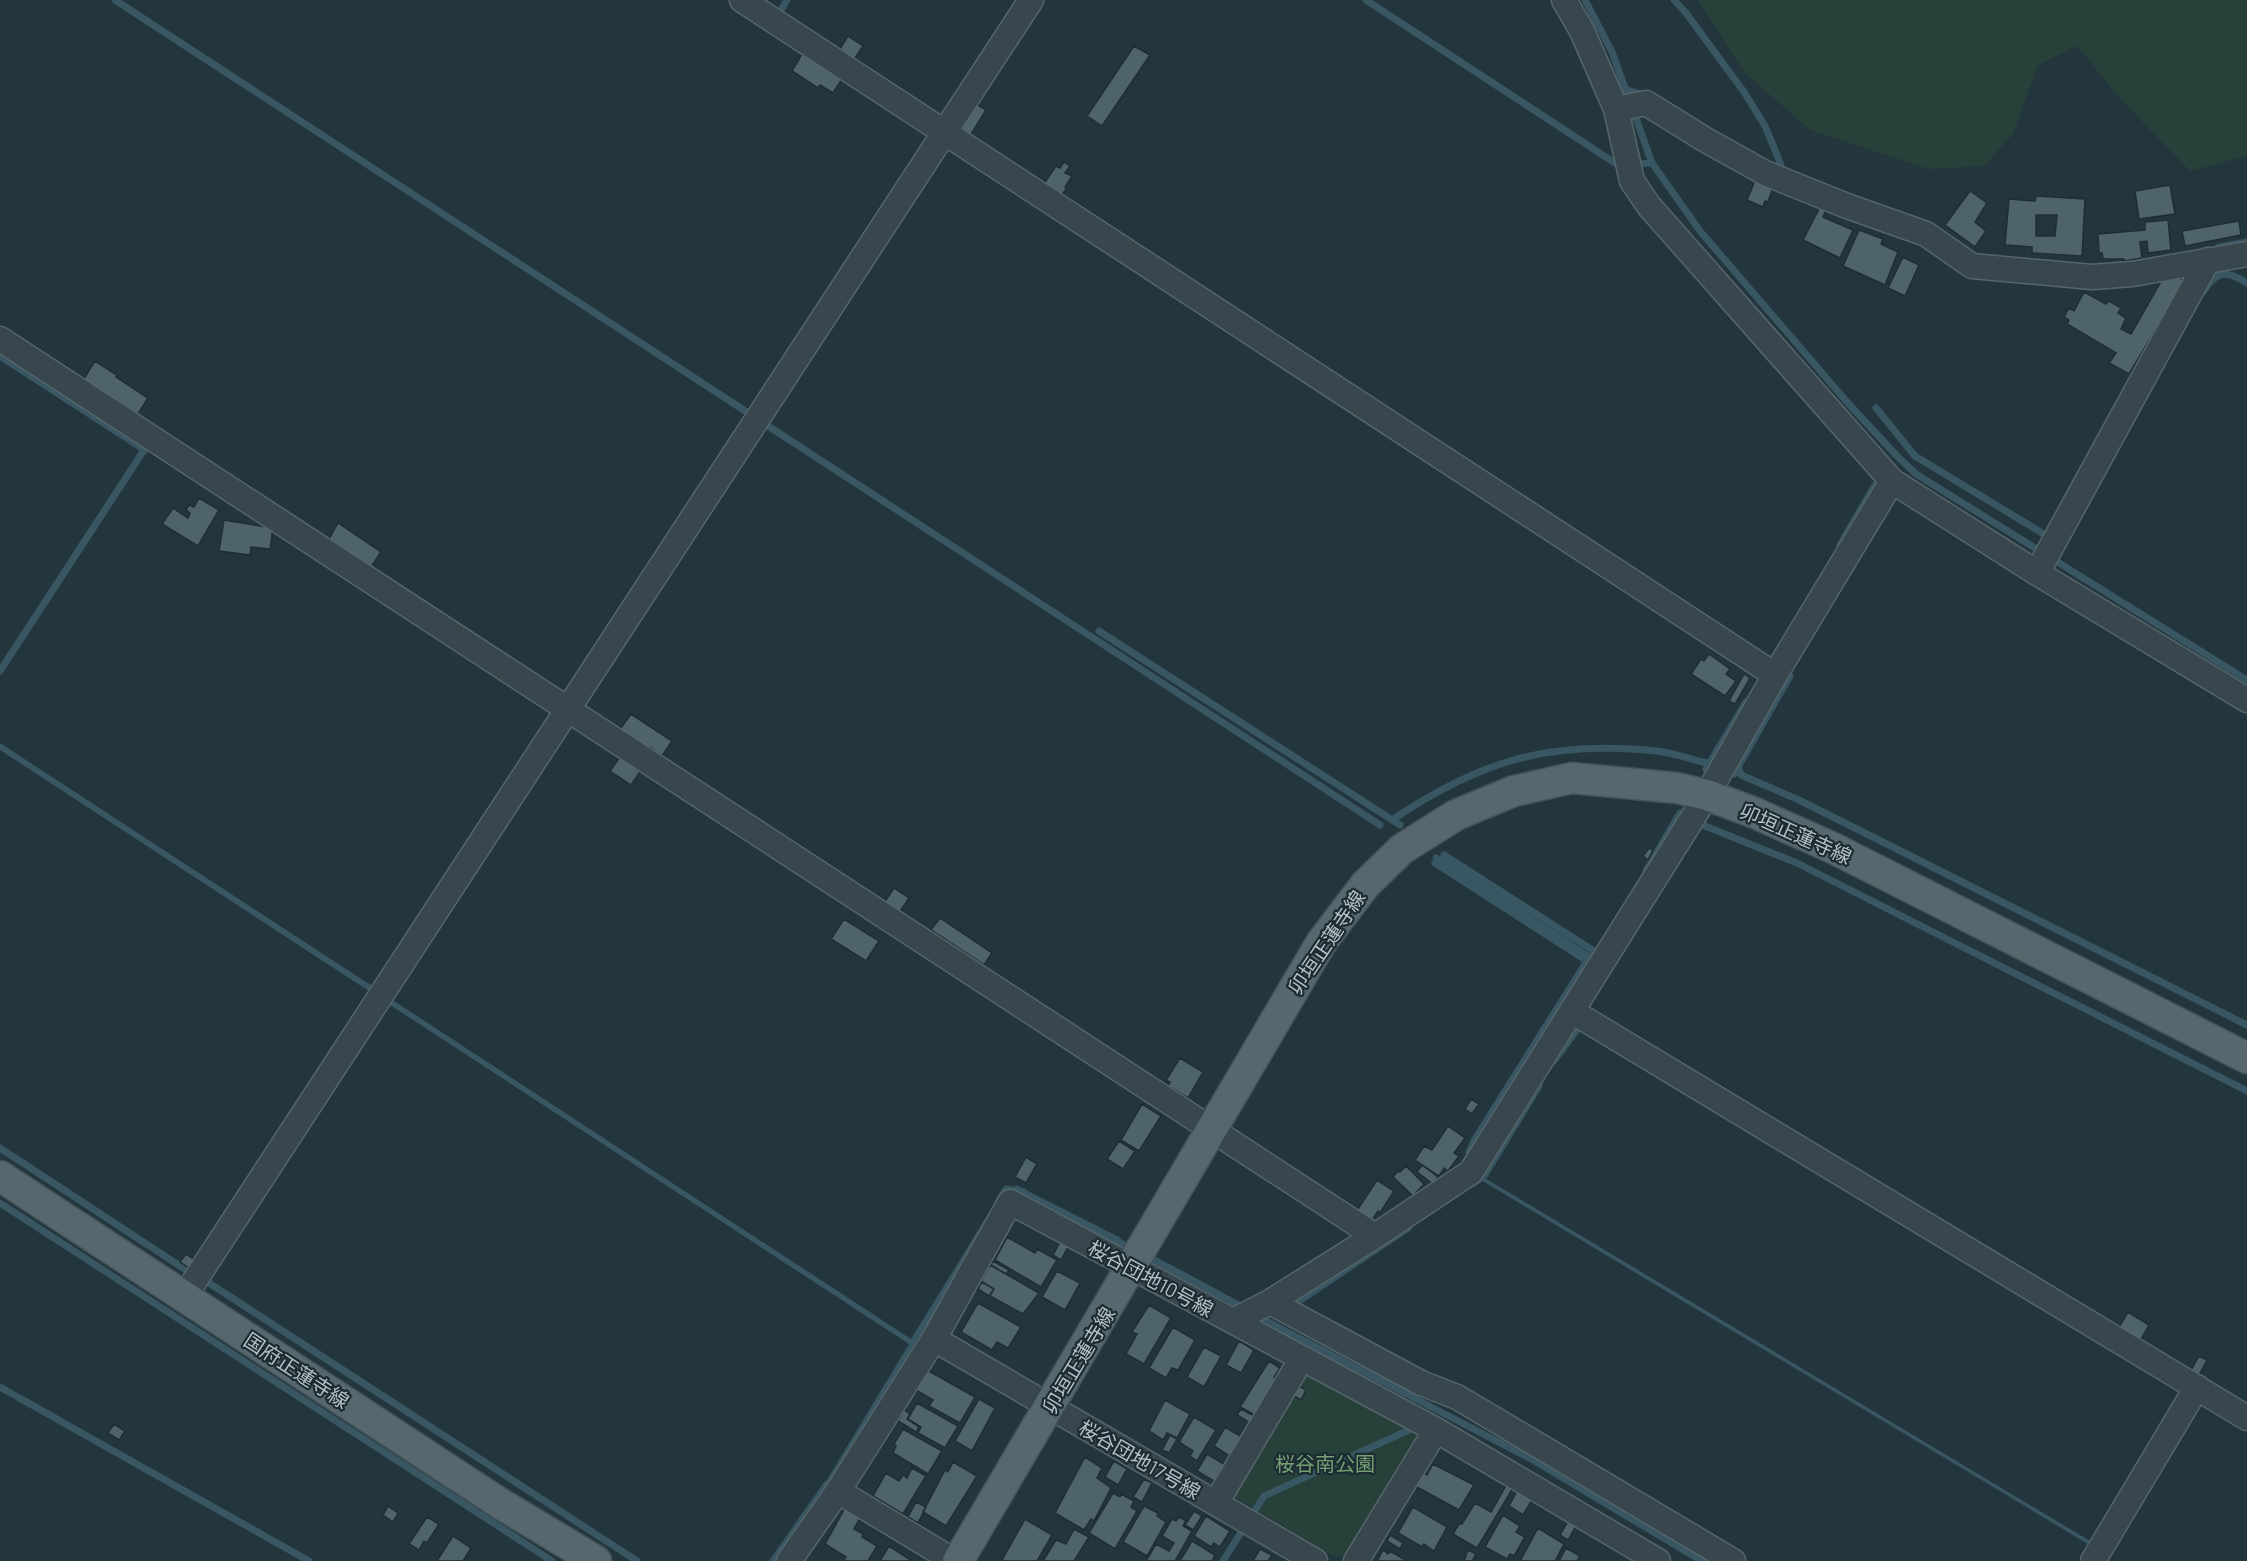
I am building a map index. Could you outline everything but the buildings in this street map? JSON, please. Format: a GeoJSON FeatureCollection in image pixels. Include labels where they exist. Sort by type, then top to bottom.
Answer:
{"type":"FeatureCollection","features":[{"type":"Feature","properties":{"kind":"main road","name":"卯垣正蓮寺線"},"geometry":{"type":"LineString","coordinates":[[956,1561],[1050,1406],[1321,944],[1365,885],[1402,849],[1456,815],[1514,791],[1572,778],[1677,788],[1707,795],[1755,813],[1833,848],[2247,1058]]}},
{"type":"Feature","properties":{"kind":"main road","name":"国府正蓮寺線"},"geometry":{"type":"LineString","coordinates":[[0,1176],[501,1504],[596,1561]]}},
{"type":"Feature","properties":{"kind":"street"},"geometry":{"type":"LineString","coordinates":[[742,0],[1775,675]]}},
{"type":"Feature","properties":{"kind":"street"},"geometry":{"type":"LineString","coordinates":[[184,1297],[1031,0]]}},
{"type":"Feature","properties":{"kind":"street"},"geometry":{"type":"LineString","coordinates":[[1564,0],[1582,31],[1616,109],[1632,182],[1649,206],[1892,481],[2037,573],[2247,700]]}},
{"type":"Feature","properties":{"kind":"street"},"geometry":{"type":"LineString","coordinates":[[1616,109],[1646,103],[1704,139],[1765,172],[1868,214],[1926,234],[1972,266],[2092,277],[2132,274],[2233,260]]}},
{"type":"Feature","properties":{"kind":"street"},"geometry":{"type":"LineString","coordinates":[[2037,573],[2233,260]]}},
{"type":"Feature","properties":{"kind":"street"},"geometry":{"type":"LineString","coordinates":[[0,339],[1375,1236]]}},
{"type":"Feature","properties":{"kind":"street"},"geometry":{"type":"LineString","coordinates":[[1233,1321],[1270,1302],[1471,1172],[1707,795],[1775,675],[1892,481]]}},
{"type":"Feature","properties":{"kind":"street"},"geometry":{"type":"LineString","coordinates":[[1573,1012],[2247,1418]]}},
{"type":"Feature","properties":{"kind":"street","name":"桜谷団地10号線"},"geometry":{"type":"LineString","coordinates":[[789,1561],[838,1491],[934,1339],[1010,1202],[1436,1430],[1658,1561]]}},
{"type":"Feature","properties":{"kind":"street"},"geometry":{"type":"LineString","coordinates":[[1270,1302],[1421,1383],[1456,1396],[1733,1561]]}},
{"type":"Feature","properties":{"kind":"street","name":"桜谷団地17号線"},"geometry":{"type":"LineString","coordinates":[[934,1339],[1316,1561]]}},
{"type":"Feature","properties":{"kind":"street"},"geometry":{"type":"LineString","coordinates":[[1216,1503],[1302,1358]]}},
{"type":"Feature","properties":{"kind":"street"},"geometry":{"type":"LineString","coordinates":[[2093,1561],[2196,1387]]}},
{"type":"Feature","properties":{"kind":"street"},"geometry":{"type":"LineString","coordinates":[[1356,1561],[1436,1430]]}},
{"type":"Feature","properties":{"kind":"street"},"geometry":{"type":"LineString","coordinates":[[838,1491],[956,1561]]}},
{"type":"Feature","properties":{"kind":"green space"},"geometry":{"type":"Polygon","coordinates":[[[1698,0],[2247,0],[2247,156],[2190,171],[2124,103],[2077,46],[2038,65],[2013,134],[1984,166],[1929,169],[1810,130],[1744,72],[1698,0]]]}},
{"type":"Feature","properties":{"kind":"green space","name":"桜谷南公園"},"geometry":{"type":"Polygon","coordinates":[[[1304,1370],[1419,1432],[1419,1436],[1348,1554],[1335,1557],[1230,1494],[1304,1370]]]}},
{"type":"Feature","properties":{"kind":"water"},"geometry":{"type":"Polygon","coordinates":[[[0,743],[378,988],[394,1001],[911,1339],[990,1211],[994,1214],[826,1491],[821,1491],[909,1344],[0,750],[0,743]]]}},
{"type":"Feature","properties":{"kind":"water"},"geometry":{"type":"Polygon","coordinates":[[[1483,1177],[2095,1544],[2093,1547],[1481,1180],[1483,1177]]]}},
{"type":"Feature","properties":{"kind":"water"},"geometry":{"type":"Polygon","coordinates":[[[1016,1185],[1121,1238],[1116,1246],[1013,1193],[1016,1185]]]}},
{"type":"Feature","properties":{"kind":"waterway"},"geometry":{"type":"LineString","coordinates":[[115,0],[1380,825]]}},
{"type":"Feature","properties":{"kind":"waterway"},"geometry":{"type":"LineString","coordinates":[[778,15],[787,0]]}},
{"type":"Feature","properties":{"kind":"waterway"},"geometry":{"type":"LineString","coordinates":[[1366,0],[1618,165],[1652,163]]}},
{"type":"Feature","properties":{"kind":"waterway"},"geometry":{"type":"LineString","coordinates":[[1585,0],[1612,52],[1652,163],[1700,231],[1847,402],[1897,456],[1916,474],[2247,680]]}},
{"type":"Feature","properties":{"kind":"waterway"},"geometry":{"type":"LineString","coordinates":[[1674,0],[1744,92],[1765,126],[1781,165]]}},
{"type":"Feature","properties":{"kind":"waterway"},"geometry":{"type":"LineString","coordinates":[[1627,90],[1648,96]]}},
{"type":"Feature","properties":{"kind":"waterway"},"geometry":{"type":"LineString","coordinates":[[2219,247],[2247,242]]}},
{"type":"Feature","properties":{"kind":"waterway"},"geometry":{"type":"LineString","coordinates":[[2204,291],[2214,279],[2223,274],[2234,276],[2247,283]]}},
{"type":"Feature","properties":{"kind":"waterway"},"geometry":{"type":"LineString","coordinates":[[0,356],[145,450]]}},
{"type":"Feature","properties":{"kind":"waterway"},"geometry":{"type":"LineString","coordinates":[[1876,408],[1915,456],[2042,533]]}},
{"type":"Feature","properties":{"kind":"waterway"},"geometry":{"type":"LineString","coordinates":[[0,671],[146,447]]}},
{"type":"Feature","properties":{"kind":"waterway"},"geometry":{"type":"LineString","coordinates":[[1840,545],[1875,485]]}},
{"type":"Feature","properties":{"kind":"waterway"},"geometry":{"type":"LineString","coordinates":[[1099,631],[1400,825]]}},
{"type":"Feature","properties":{"kind":"waterway"},"geometry":{"type":"LineString","coordinates":[[1734,774],[1790,676]]}},
{"type":"Feature","properties":{"kind":"waterway"},"geometry":{"type":"LineString","coordinates":[[1706,769],[1746,702]]}},
{"type":"Feature","properties":{"kind":"waterway"},"geometry":{"type":"LineString","coordinates":[[1392,820],[1456,782],[1518,759],[1550,752],[1619,748],[1663,752],[1707,763]]}},
{"type":"Feature","properties":{"kind":"waterway"},"geometry":{"type":"LineString","coordinates":[[1738,766],[1741,775],[1799,800],[2247,1025]]}},
{"type":"Feature","properties":{"kind":"waterway"},"geometry":{"type":"LineString","coordinates":[[1646,871],[1680,813]]}},
{"type":"Feature","properties":{"kind":"waterway"},"geometry":{"type":"LineString","coordinates":[[1705,826],[1797,863],[2247,1091]]}},
{"type":"Feature","properties":{"kind":"waterway"},"geometry":{"type":"LineString","coordinates":[[1444,855],[1597,953]]}},
{"type":"Feature","properties":{"kind":"waterway"},"geometry":{"type":"LineString","coordinates":[[1436,858],[1594,960]]}},
{"type":"Feature","properties":{"kind":"waterway"},"geometry":{"type":"LineString","coordinates":[[1435,863],[1584,959]]}},
{"type":"Feature","properties":{"kind":"waterway"},"geometry":{"type":"LineString","coordinates":[[1469,1152],[1585,964],[1595,958]]}},
{"type":"Feature","properties":{"kind":"waterway"},"geometry":{"type":"LineString","coordinates":[[1554,1061],[1579,1027],[1585,1031]]}},
{"type":"Feature","properties":{"kind":"waterway"},"geometry":{"type":"LineString","coordinates":[[1474,1183],[1484,1176],[1539,1086]]}},
{"type":"Feature","properties":{"kind":"waterway"},"geometry":{"type":"LineString","coordinates":[[0,1148],[189,1272]]}},
{"type":"Feature","properties":{"kind":"waterway"},"geometry":{"type":"LineString","coordinates":[[1001,1197],[1006,1189],[1024,1192]]}},
{"type":"Feature","properties":{"kind":"waterway"},"geometry":{"type":"LineString","coordinates":[[0,1203],[552,1561]]}},
{"type":"Feature","properties":{"kind":"waterway"},"geometry":{"type":"LineString","coordinates":[[1296,1303],[1408,1228]]}},
{"type":"Feature","properties":{"kind":"waterway"},"geometry":{"type":"LineString","coordinates":[[1110,1237],[1132,1249]]}},
{"type":"Feature","properties":{"kind":"waterway"},"geometry":{"type":"LineString","coordinates":[[1145,1255],[1246,1309]]}},
{"type":"Feature","properties":{"kind":"waterway"},"geometry":{"type":"LineString","coordinates":[[209,1283],[637,1561]]}},
{"type":"Feature","properties":{"kind":"waterway"},"geometry":{"type":"LineString","coordinates":[[1255,1315],[1533,1460],[1702,1561]]}},
{"type":"Feature","properties":{"kind":"waterway"},"geometry":{"type":"LineString","coordinates":[[0,1387],[309,1561]]}},
{"type":"Feature","properties":{"kind":"waterway"},"geometry":{"type":"LineString","coordinates":[[1223,1561],[1264,1496],[1418,1426]]}},
{"type":"Feature","properties":{"kind":"waterway"},"geometry":{"type":"LineString","coordinates":[[773,1561],[827,1484]]}}]}
